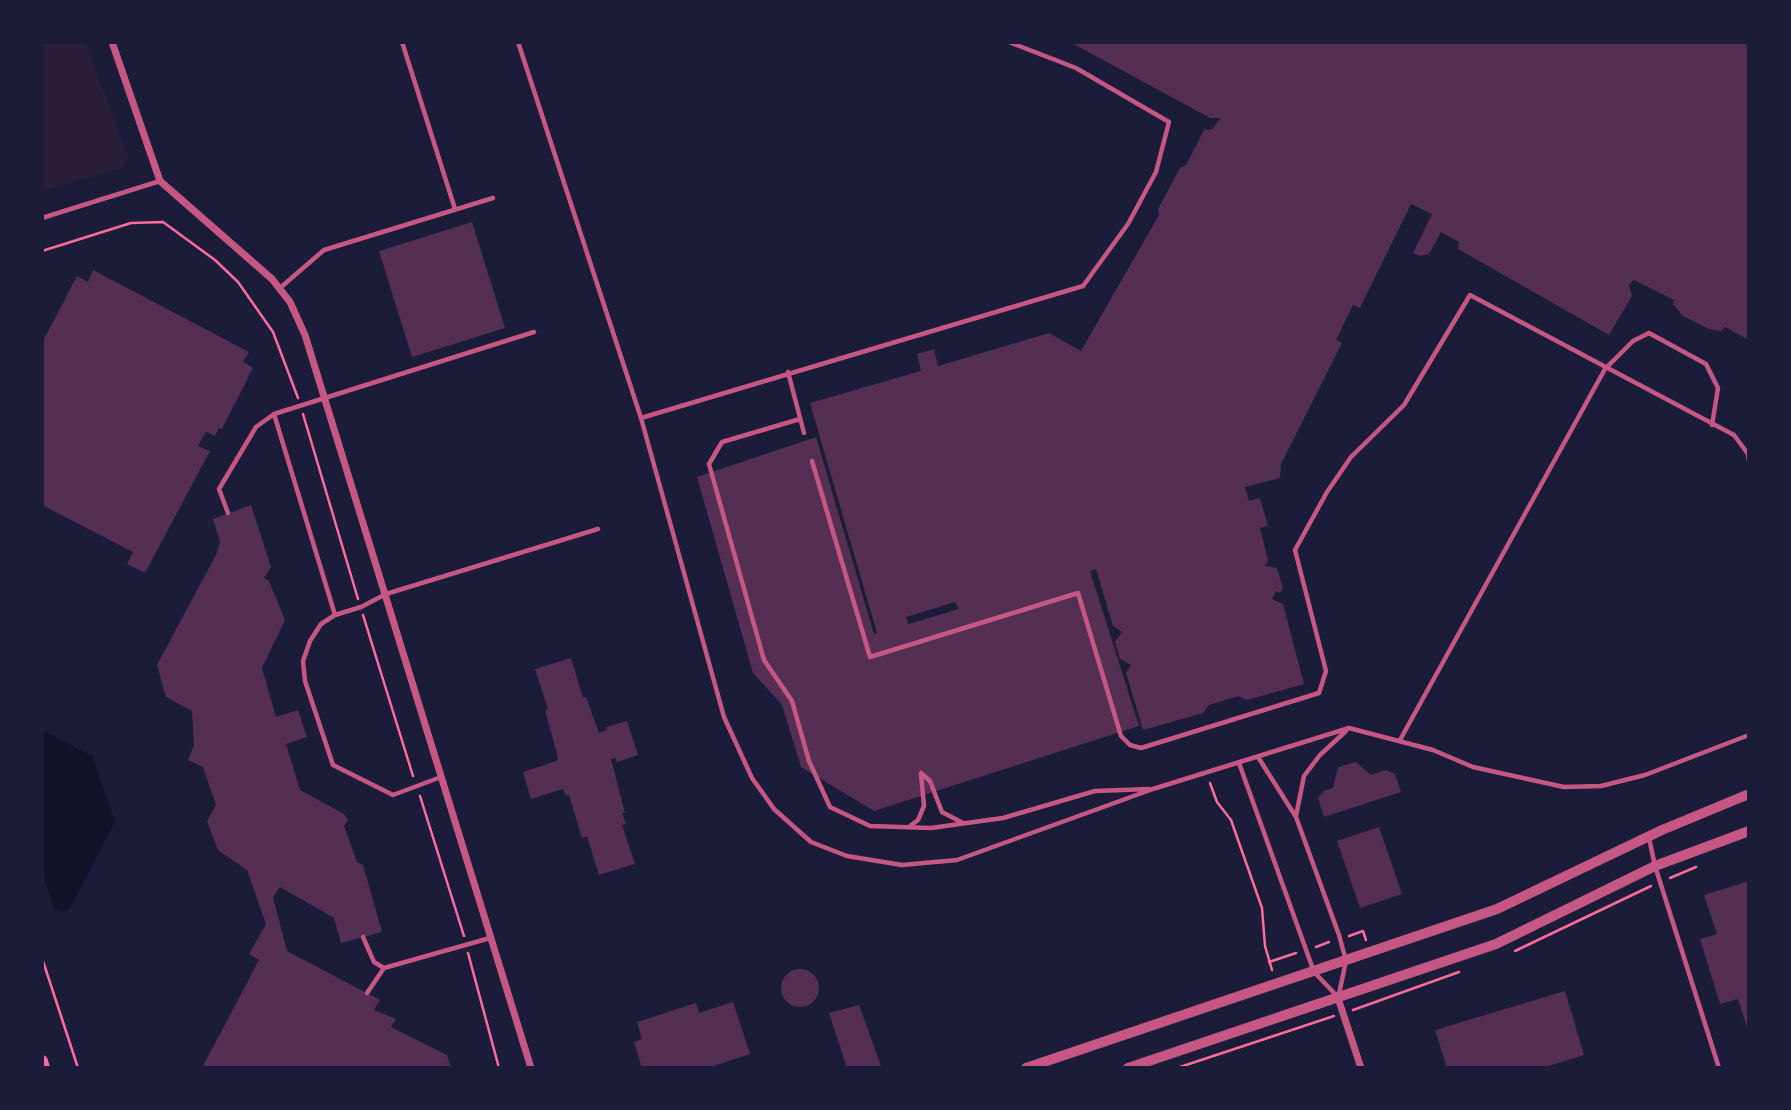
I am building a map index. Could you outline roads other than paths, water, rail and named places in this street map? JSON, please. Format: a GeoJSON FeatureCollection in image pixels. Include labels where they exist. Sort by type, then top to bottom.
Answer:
{"type":"FeatureCollection","features":[{"type":"Feature","properties":{"kind":"main road"},"geometry":{"type":"LineString","coordinates":[[42,1061],[44,1068]]}},
{"type":"Feature","properties":{"kind":"street"},"geometry":{"type":"LineString","coordinates":[[113,42],[160,181],[243,252],[279,289],[290,302],[306,335],[531,1068]]}},
{"type":"Feature","properties":{"kind":"street"},"geometry":{"type":"LineString","coordinates":[[1026,1068],[1497,909],[1649,836],[1749,794]]}},
{"type":"Feature","properties":{"kind":"street"},"geometry":{"type":"LineString","coordinates":[[1128,1068],[1496,944],[1655,866],[1749,831]]}},
{"type":"Feature","properties":{"kind":"street"},"geometry":{"type":"LineString","coordinates":[[1338,998],[1361,1068]]}},
{"type":"Feature","properties":{"kind":"lane"},"geometry":{"type":"LineString","coordinates":[[401,42],[455,209]]}},
{"type":"Feature","properties":{"kind":"lane"},"geometry":{"type":"LineString","coordinates":[[518,42],[641,418],[724,717],[752,778],[774,809],[811,842],[847,856],[902,865],[957,860],[1153,789],[1349,728],[1400,740],[1473,768],[1564,788],[1601,786],[1645,775],[1749,735]]}},
{"type":"Feature","properties":{"kind":"lane"},"geometry":{"type":"LineString","coordinates":[[641,418],[1083,286],[1128,224],[1156,172],[1169,122],[1076,68],[1009,42]]}},
{"type":"Feature","properties":{"kind":"lane"},"geometry":{"type":"LineString","coordinates":[[42,218],[160,181]]}},
{"type":"Feature","properties":{"kind":"lane"},"geometry":{"type":"LineString","coordinates":[[279,289],[324,250],[493,198]]}},
{"type":"Feature","properties":{"kind":"lane"},"geometry":{"type":"LineString","coordinates":[[812,461],[870,657],[1078,593],[1121,736],[1130,745],[1141,748],[1319,693],[1326,671],[1295,550],[1327,492],[1352,457],[1404,405],[1470,295],[1605,369],[1734,435],[1748,454],[1749,461]]}},
{"type":"Feature","properties":{"kind":"lane"},"geometry":{"type":"LineString","coordinates":[[228,513],[219,489],[257,427],[274,414],[534,332]]}},
{"type":"Feature","properties":{"kind":"lane"},"geometry":{"type":"LineString","coordinates":[[1400,740],[1605,369],[1633,341],[1649,333],[1706,364],[1718,388],[1712,425]]}},
{"type":"Feature","properties":{"kind":"lane"},"geometry":{"type":"LineString","coordinates":[[788,372],[804,433]]}},
{"type":"Feature","properties":{"kind":"lane"},"geometry":{"type":"LineString","coordinates":[[274,414],[335,615]]}},
{"type":"Feature","properties":{"kind":"lane"},"geometry":{"type":"LineString","coordinates":[[800,419],[722,442],[709,464],[764,660],[792,701],[809,761],[830,807],[870,825],[931,828],[1003,818],[1095,791],[1153,789]]}},
{"type":"Feature","properties":{"kind":"lane"},"geometry":{"type":"LineString","coordinates":[[442,777],[393,795],[333,765],[305,681],[303,661],[321,625],[335,615],[361,607],[386,594],[598,529]]}},
{"type":"Feature","properties":{"kind":"lane"},"geometry":{"type":"LineString","coordinates":[[1296,817],[1304,776],[1320,755],[1349,728]]}},
{"type":"Feature","properties":{"kind":"lane"},"geometry":{"type":"LineString","coordinates":[[1258,757],[1296,817],[1346,961],[1338,998]]}},
{"type":"Feature","properties":{"kind":"lane"},"geometry":{"type":"LineString","coordinates":[[1239,763],[1314,972],[1338,998]]}},
{"type":"Feature","properties":{"kind":"lane"},"geometry":{"type":"LineString","coordinates":[[909,827],[918,820],[923,806],[921,773],[930,781],[942,812],[963,823]]}},
{"type":"Feature","properties":{"kind":"lane"},"geometry":{"type":"LineString","coordinates":[[1649,836],[1655,866],[1719,1068]]}},
{"type":"Feature","properties":{"kind":"lane"},"geometry":{"type":"LineString","coordinates":[[363,937],[369,955],[384,968]]}},
{"type":"Feature","properties":{"kind":"lane"},"geometry":{"type":"LineString","coordinates":[[367,993],[384,968],[491,938]]}}]}
